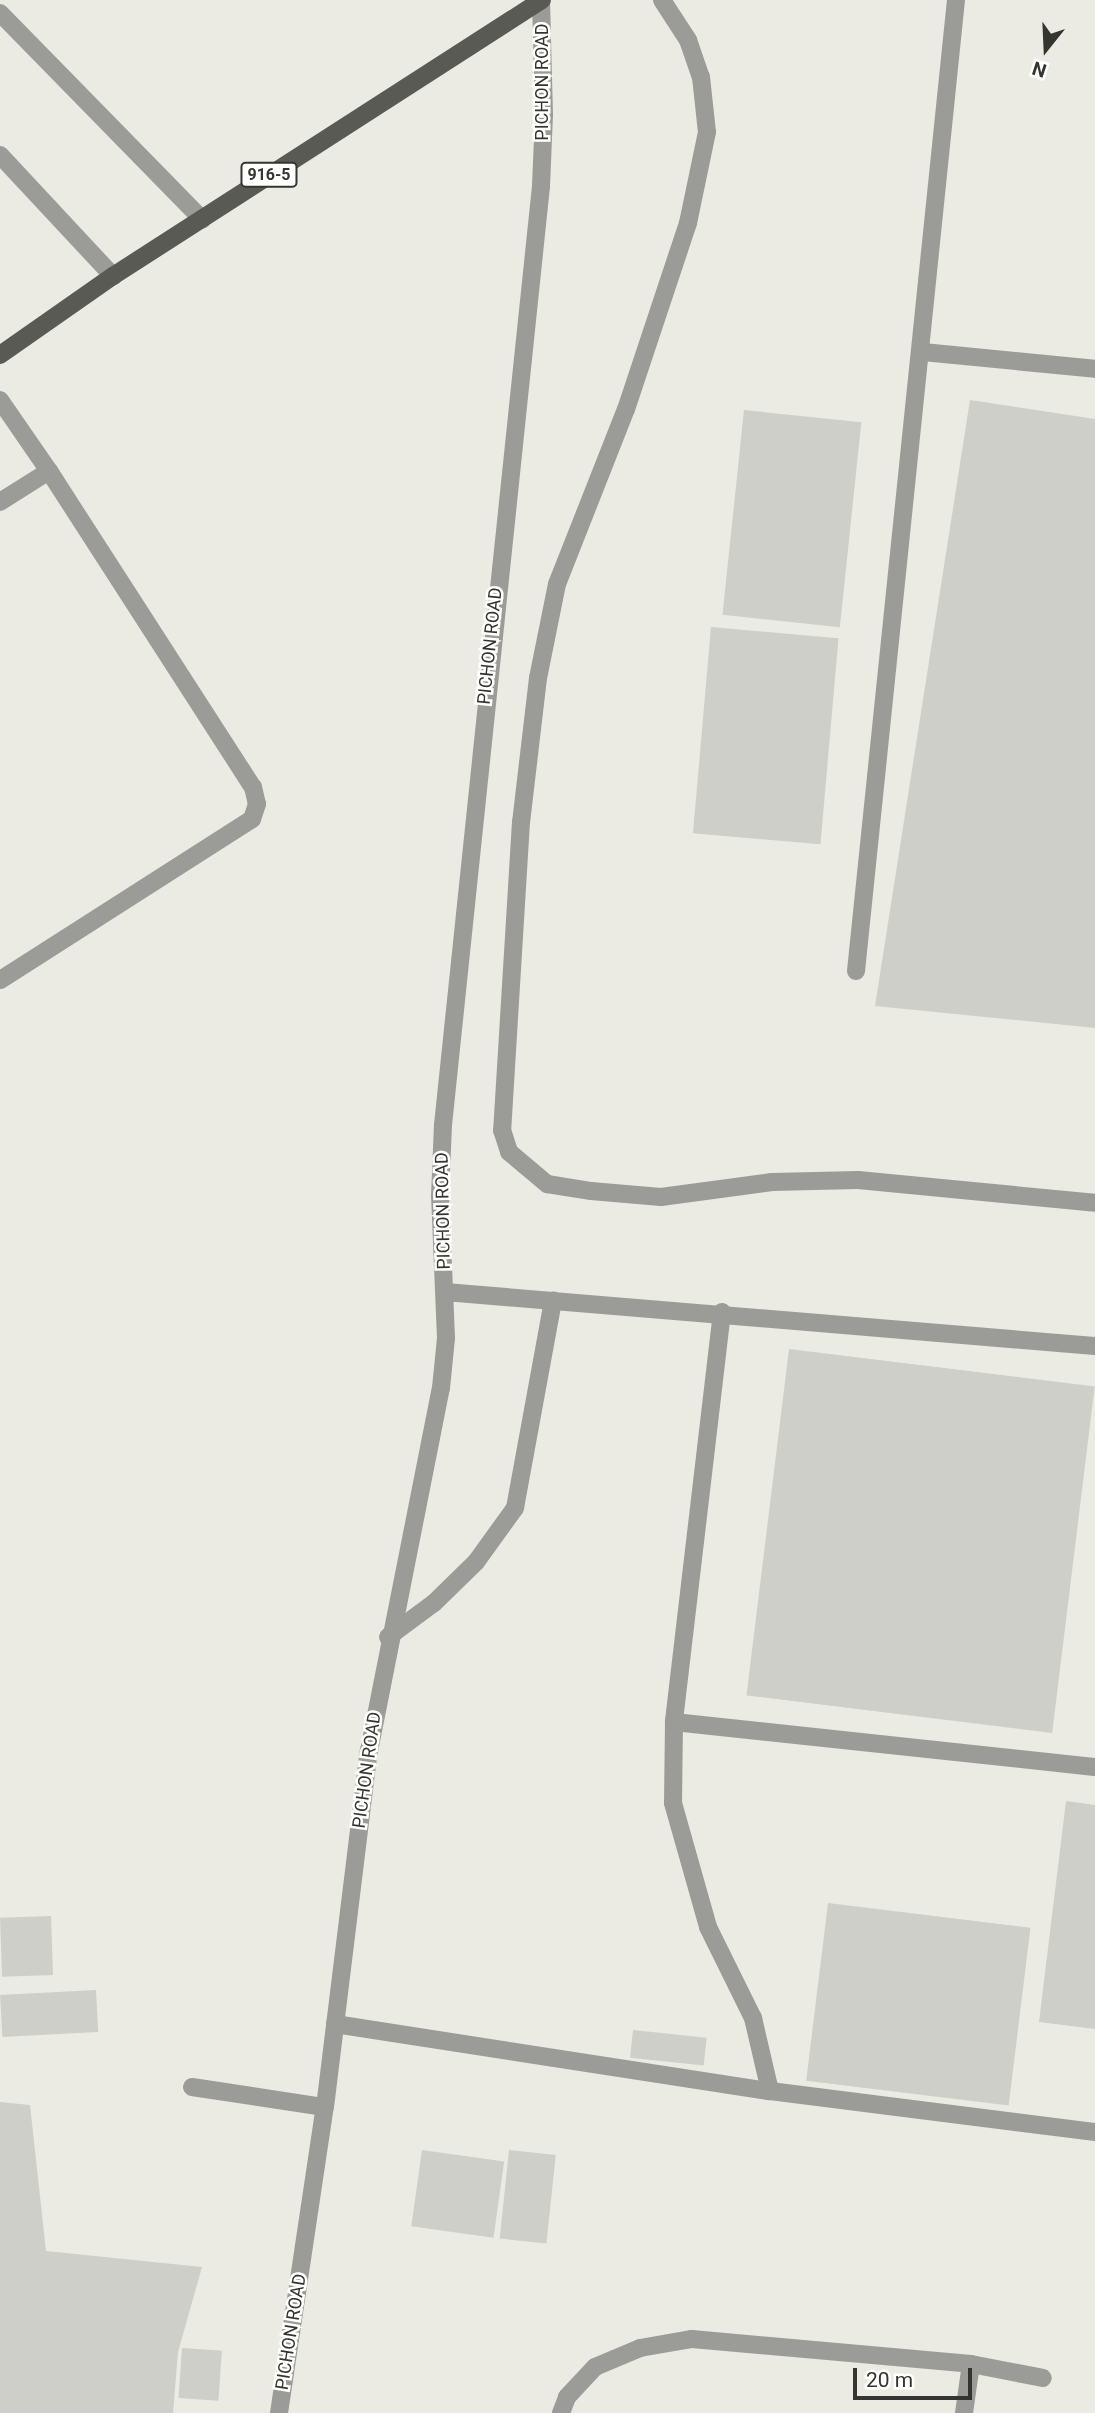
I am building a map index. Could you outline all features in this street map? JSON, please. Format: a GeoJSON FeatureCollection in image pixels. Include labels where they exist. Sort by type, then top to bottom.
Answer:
{"type":"FeatureCollection","features":[{"type":"Feature","properties":{"kind":"main road","name":"916-5"},"geometry":{"type":"LineString","coordinates":[[0,355],[113,276],[541,0]]}},
{"type":"Feature","properties":{"kind":"street","name":"PICHON ROAD"},"geometry":{"type":"LineString","coordinates":[[279,2413],[325,2107],[388,1637],[441,1388],[445,1292],[440,1196],[443,1125],[478,756],[541,186],[544,114],[541,0]]}},
{"type":"Feature","properties":{"kind":"street"},"geometry":{"type":"LineString","coordinates":[[662,0],[688,40],[701,77],[707,132],[688,223],[626,409],[557,584],[538,678],[519,863],[502,1130],[509,1152],[547,1184],[619,1194],[661,1197],[772,1182],[858,1180],[1095,1203]]}},
{"type":"Feature","properties":{"kind":"street"},"geometry":{"type":"LineString","coordinates":[[856,971],[923,352],[956,0]]}},
{"type":"Feature","properties":{"kind":"street"},"geometry":{"type":"LineString","coordinates":[[0,13],[202,219]]}},
{"type":"Feature","properties":{"kind":"street"},"geometry":{"type":"LineString","coordinates":[[0,155],[113,276]]}},
{"type":"Feature","properties":{"kind":"street"},"geometry":{"type":"LineString","coordinates":[[923,352],[1095,369]]}},
{"type":"Feature","properties":{"kind":"street"},"geometry":{"type":"LineString","coordinates":[[0,400],[49,471],[253,787],[257,804],[252,819],[0,980]]}},
{"type":"Feature","properties":{"kind":"street"},"geometry":{"type":"LineString","coordinates":[[0,502],[49,471]]}},
{"type":"Feature","properties":{"kind":"street"},"geometry":{"type":"LineString","coordinates":[[445,1292],[722,1312],[1095,1346]]}},
{"type":"Feature","properties":{"kind":"street"},"geometry":{"type":"LineString","coordinates":[[388,1637],[434,1603],[476,1562],[515,1508],[553,1300]]}},
{"type":"Feature","properties":{"kind":"street"},"geometry":{"type":"LineString","coordinates":[[722,1312],[674,1722],[673,1803],[686,1860],[708,1927],[753,2018],[770,2091]]}},
{"type":"Feature","properties":{"kind":"street"},"geometry":{"type":"LineString","coordinates":[[674,1722],[1095,1767]]}},
{"type":"Feature","properties":{"kind":"street"},"geometry":{"type":"LineString","coordinates":[[335,2024],[770,2091],[1095,2132]]}},
{"type":"Feature","properties":{"kind":"street"},"geometry":{"type":"LineString","coordinates":[[192,2087],[325,2107]]}},
{"type":"Feature","properties":{"kind":"street"},"geometry":{"type":"LineString","coordinates":[[561,2413],[567,2397],[595,2367],[640,2348],[692,2339],[971,2364],[1043,2378]]}},
{"type":"Feature","properties":{"kind":"street"},"geometry":{"type":"LineString","coordinates":[[964,2413],[971,2364]]}},
{"type":"Feature","properties":{"kind":"building"},"geometry":{"type":"Polygon","coordinates":[[[970,400],[1095,419],[1095,1028],[875,1006],[970,400]]]}},
{"type":"Feature","properties":{"kind":"building"},"geometry":{"type":"Polygon","coordinates":[[[744,410],[861,422],[840,627],[722,615],[744,410]]]}},
{"type":"Feature","properties":{"kind":"building"},"geometry":{"type":"Polygon","coordinates":[[[711,627],[839,638],[820,844],[693,833],[711,627]]]}},
{"type":"Feature","properties":{"kind":"building"},"geometry":{"type":"Polygon","coordinates":[[[789,1349],[1095,1387],[1052,1733],[746,1695],[789,1349]]]}},
{"type":"Feature","properties":{"kind":"building"},"geometry":{"type":"Polygon","coordinates":[[[1066,1801],[1095,1805],[1095,2029],[1039,2022],[1066,1801]]]}},
{"type":"Feature","properties":{"kind":"building"},"geometry":{"type":"Polygon","coordinates":[[[828,1903],[1030,1928],[1009,2106],[806,2081],[828,1903]]]}},
{"type":"Feature","properties":{"kind":"building"},"geometry":{"type":"Polygon","coordinates":[[[51,1916],[53,1975],[2,1977],[0,1918],[51,1916]]]}},
{"type":"Feature","properties":{"kind":"building"},"geometry":{"type":"Polygon","coordinates":[[[96,1990],[98,2032],[2,2037],[0,1995],[96,1990]]]}},
{"type":"Feature","properties":{"kind":"building"},"geometry":{"type":"Polygon","coordinates":[[[633,2030],[707,2038],[704,2066],[630,2058],[633,2030]]]}},
{"type":"Feature","properties":{"kind":"building"},"geometry":{"type":"Polygon","coordinates":[[[0,2102],[30,2105],[46,2251],[202,2267],[178,2352],[173,2413],[0,2413],[0,2102]]]}},
{"type":"Feature","properties":{"kind":"building"},"geometry":{"type":"Polygon","coordinates":[[[422,2150],[504,2162],[493,2238],[411,2226],[422,2150]]]}},
{"type":"Feature","properties":{"kind":"building"},"geometry":{"type":"Polygon","coordinates":[[[509,2150],[556,2155],[546,2243],[500,2239],[509,2150]]]}},
{"type":"Feature","properties":{"kind":"building"},"geometry":{"type":"Polygon","coordinates":[[[182,2348],[222,2351],[218,2401],[179,2398],[182,2348]]]}}]}
